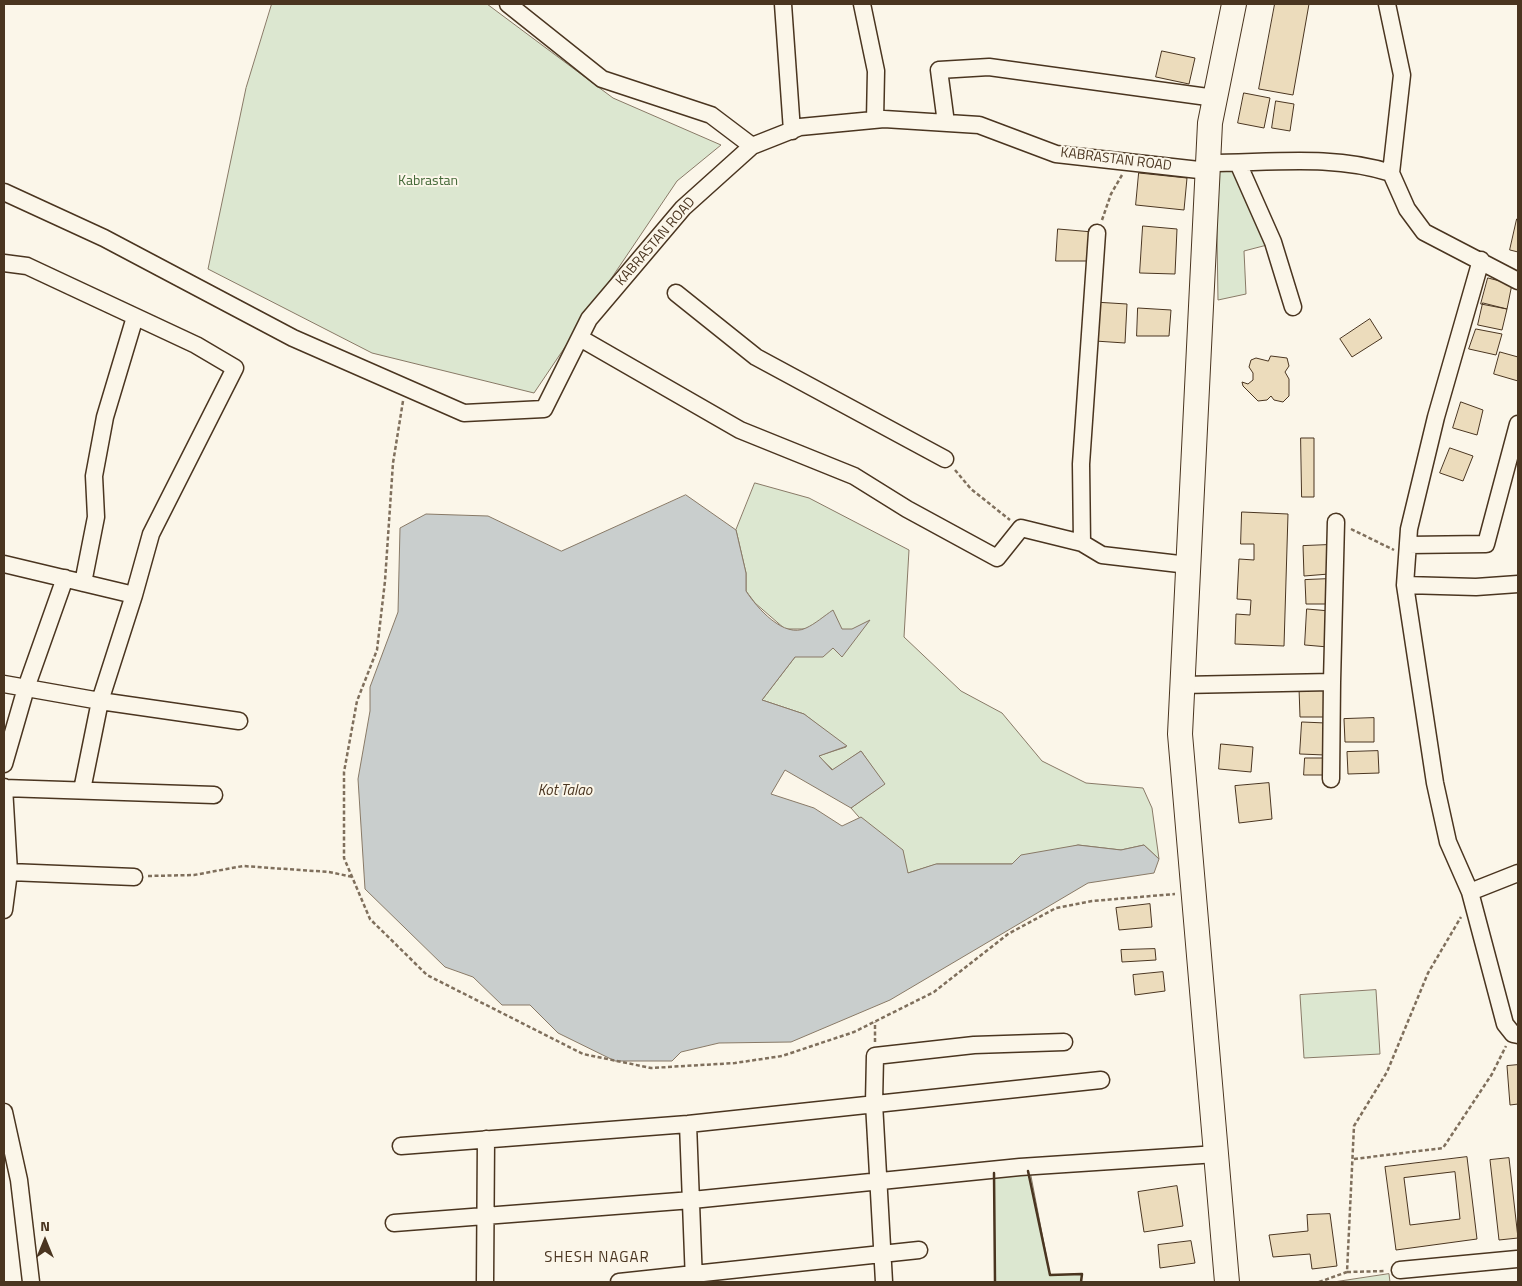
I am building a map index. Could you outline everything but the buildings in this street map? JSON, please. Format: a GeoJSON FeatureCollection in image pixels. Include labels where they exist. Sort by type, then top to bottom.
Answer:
{"type":"FeatureCollection","features":[{"type":"Feature","properties":{"kind":"highway"},"geometry":{"type":"LineString","coordinates":[[1227,1282],[1180,734],[1210,123],[1234,4]]}},
{"type":"Feature","properties":{"kind":"street"},"geometry":{"type":"LineString","coordinates":[[508,4],[602,79],[711,115],[752,146]]}},
{"type":"Feature","properties":{"kind":"street"},"geometry":{"type":"LineString","coordinates":[[783,4],[792,130]]}},
{"type":"Feature","properties":{"kind":"street"},"geometry":{"type":"LineString","coordinates":[[862,4],[876,71],[875,120]]}},
{"type":"Feature","properties":{"kind":"street"},"geometry":{"type":"LineString","coordinates":[[1387,4],[1402,75],[1391,173],[1408,209],[1424,232],[1518,281]]}},
{"type":"Feature","properties":{"kind":"street"},"geometry":{"type":"LineString","coordinates":[[946,123],[939,70],[989,67],[1215,98]]}},
{"type":"Feature","properties":{"kind":"street","name":"KABRASTAN ROAD"},"geometry":{"type":"LineString","coordinates":[[406,388],[464,414],[544,409],[590,319],[683,208],[752,146],[800,128],[875,120],[979,125],[1056,154],[1130,162],[1208,167],[1238,163],[1336,162],[1364,164],[1391,173]]}},
{"type":"Feature","properties":{"kind":"street"},"geometry":{"type":"LineString","coordinates":[[1238,163],[1273,242],[1293,307]]}},
{"type":"Feature","properties":{"kind":"street"},"geometry":{"type":"LineString","coordinates":[[4,192],[104,238],[293,338],[406,388]]}},
{"type":"Feature","properties":{"kind":"street"},"geometry":{"type":"LineString","coordinates":[[1082,543],[1081,464],[1097,233]]}},
{"type":"Feature","properties":{"kind":"street"},"geometry":{"type":"LineString","coordinates":[[1480,260],[1436,417],[1409,530],[1405,585],[1434,782],[1448,842],[1471,895],[1504,1024],[1516,1034]]}},
{"type":"Feature","properties":{"kind":"street"},"geometry":{"type":"LineString","coordinates":[[4,263],[27,266],[196,345],[235,368],[151,534],[134,595],[100,701],[82,790]]}},
{"type":"Feature","properties":{"kind":"street"},"geometry":{"type":"LineString","coordinates":[[676,293],[756,357],[945,459]]}},
{"type":"Feature","properties":{"kind":"street"},"geometry":{"type":"LineString","coordinates":[[83,583],[96,517],[94,476],[105,418],[135,317]]}},
{"type":"Feature","properties":{"kind":"street"},"geometry":{"type":"LineString","coordinates":[[580,338],[740,430],[854,476],[907,509],[997,558],[1022,528],[1082,543],[1102,555],[1188,564]]}},
{"type":"Feature","properties":{"kind":"street"},"geometry":{"type":"LineString","coordinates":[[1407,550],[1486,544],[1518,424]]}},
{"type":"Feature","properties":{"kind":"street"},"geometry":{"type":"LineString","coordinates":[[1331,779],[1336,522]]}},
{"type":"Feature","properties":{"kind":"street"},"geometry":{"type":"LineString","coordinates":[[4,564],[134,595]]}},
{"type":"Feature","properties":{"kind":"street"},"geometry":{"type":"LineString","coordinates":[[4,764],[26,688],[65,578]]}},
{"type":"Feature","properties":{"kind":"street"},"geometry":{"type":"LineString","coordinates":[[1405,585],[1476,586],[1518,584]]}},
{"type":"Feature","properties":{"kind":"street"},"geometry":{"type":"LineString","coordinates":[[1182,684],[1332,682]]}},
{"type":"Feature","properties":{"kind":"street"},"geometry":{"type":"LineString","coordinates":[[4,684],[100,701],[239,721]]}},
{"type":"Feature","properties":{"kind":"street"},"geometry":{"type":"LineString","coordinates":[[4,910],[9,872],[4,788],[214,795]]}},
{"type":"Feature","properties":{"kind":"street"},"geometry":{"type":"LineString","coordinates":[[9,872],[134,877]]}},
{"type":"Feature","properties":{"kind":"street"},"geometry":{"type":"LineString","coordinates":[[1471,895],[1518,874]]}},
{"type":"Feature","properties":{"kind":"street"},"geometry":{"type":"LineString","coordinates":[[884,1282],[880,1180],[874,1103],[875,1056],[974,1045],[1064,1042]]}},
{"type":"Feature","properties":{"kind":"street"},"geometry":{"type":"LineString","coordinates":[[402,1146],[688,1124],[1100,1080]]}},
{"type":"Feature","properties":{"kind":"street"},"geometry":{"type":"LineString","coordinates":[[4,1112],[18,1180],[31,1282]]}},
{"type":"Feature","properties":{"kind":"street"},"geometry":{"type":"LineString","coordinates":[[688,1124],[694,1279]]}},
{"type":"Feature","properties":{"kind":"street"},"geometry":{"type":"LineString","coordinates":[[485,1282],[487,1214],[486,1139]]}},
{"type":"Feature","properties":{"kind":"street"},"geometry":{"type":"LineString","coordinates":[[394,1223],[487,1214],[692,1200],[1020,1166],[1216,1154]]}},
{"type":"Feature","properties":{"kind":"street"},"geometry":{"type":"LineString","coordinates":[[619,1282],[694,1279],[919,1250]]}},
{"type":"Feature","properties":{"kind":"street"},"geometry":{"type":"LineString","coordinates":[[1400,1270],[1420,1276],[1517,1259]]}},
{"type":"Feature","properties":{"kind":"path"},"geometry":{"type":"LineString","coordinates":[[1097,233],[1111,194],[1130,162]]}},
{"type":"Feature","properties":{"kind":"path"},"geometry":{"type":"LineString","coordinates":[[406,388],[393,463],[385,581],[377,650],[357,701],[344,772],[344,858],[370,919],[427,975],[583,1054],[651,1068],[735,1063],[782,1056],[854,1032],[876,1022],[934,992],[1008,934],[1056,908],[1092,901],[1194,893]]}},
{"type":"Feature","properties":{"kind":"path"},"geometry":{"type":"LineString","coordinates":[[945,459],[971,489],[1022,528]]}},
{"type":"Feature","properties":{"kind":"path"},"geometry":{"type":"LineString","coordinates":[[1336,522],[1407,550]]}},
{"type":"Feature","properties":{"kind":"path"},"geometry":{"type":"LineString","coordinates":[[134,877],[194,875],[243,866],[329,872],[352,878]]}},
{"type":"Feature","properties":{"kind":"path"},"geometry":{"type":"LineString","coordinates":[[1347,1272],[1354,1159],[1354,1126],[1387,1072],[1428,973],[1471,895]]}},
{"type":"Feature","properties":{"kind":"path"},"geometry":{"type":"LineString","coordinates":[[875,1056],[876,1022]]}},
{"type":"Feature","properties":{"kind":"path"},"geometry":{"type":"LineString","coordinates":[[1354,1159],[1443,1148],[1516,1034]]}},
{"type":"Feature","properties":{"kind":"path"},"geometry":{"type":"LineString","coordinates":[[1319,1282],[1347,1272],[1400,1270]]}},
{"type":"Feature","properties":{"kind":"green space","name":"Kabrastan"},"geometry":{"type":"Polygon","coordinates":[[[272,4],[487,4],[613,98],[721,145],[677,181],[534,393],[372,353],[208,269],[246,88],[272,4]]]}},
{"type":"Feature","properties":{"kind":"green space"},"geometry":{"type":"Polygon","coordinates":[[[1236,169],[1267,245],[1244,251],[1246,294],[1218,300],[1216,171],[1236,169]]]}},
{"type":"Feature","properties":{"kind":"green space"},"geometry":{"type":"Polygon","coordinates":[[[755,483],[809,498],[909,550],[904,637],[961,691],[1002,713],[1042,761],[1086,783],[1143,788],[1152,808],[1159,859],[1144,845],[1121,850],[1078,845],[1012,864],[937,864],[908,873],[851,808],[884,784],[861,751],[833,770],[818,756],[846,747],[804,714],[762,700],[795,657],[804,629],[785,629],[755,603],[746,591],[746,573],[736,530],[755,483]]]}},
{"type":"Feature","properties":{"kind":"green space"},"geometry":{"type":"Polygon","coordinates":[[[1376,990],[1380,1054],[1304,1058],[1300,995],[1376,990]]]}},
{"type":"Feature","properties":{"kind":"green space"},"geometry":{"type":"Polygon","coordinates":[[[1030,1171],[1050,1275],[1082,1274],[1081,1282],[995,1282],[994,1173],[1030,1171]]]}},
{"type":"Feature","properties":{"kind":"green space"},"geometry":{"type":"Polygon","coordinates":[[[1389,1274],[1390,1282],[1334,1282],[1389,1274]]]}},
{"type":"Feature","properties":{"kind":"water","name":"Kot Talao"},"geometry":{"type":"Polygon","coordinates":[[[686,495],[736,530],[746,573],[746,591],[757,606],[780,626],[798,630],[806,628],[833,610],[842,629],[852,629],[870,620],[842,657],[833,648],[823,657],[795,657],[762,700],[804,714],[847,746],[819,756],[832,770],[861,751],[885,784],[851,808],[785,770],[771,794],[814,808],[842,826],[861,817],[903,850],[908,873],[936,864],[1012,864],[1021,855],[1078,845],[1121,850],[1144,845],[1159,859],[1154,873],[1088,883],[890,1000],[791,1042],[719,1043],[681,1052],[672,1061],[615,1061],[558,1033],[530,1005],[502,1005],[473,977],[445,967],[365,889],[358,779],[370,711],[370,687],[398,612],[400,528],[426,514],[488,516],[561,551],[686,495]]]}},
{"type":"Feature","properties":{"kind":"wall"},"geometry":{"type":"LineString","coordinates":[[1028,1171],[1050,1275],[1082,1274],[1081,1282]]}},
{"type":"Feature","properties":{"kind":"wall"},"geometry":{"type":"LineString","coordinates":[[994,1173],[995,1282]]}},
{"type":"Feature","properties":{"kind":"district","name":"SHESH NAGAR"},"geometry":{"type":"Point","coordinates":[597,1258]}}]}
